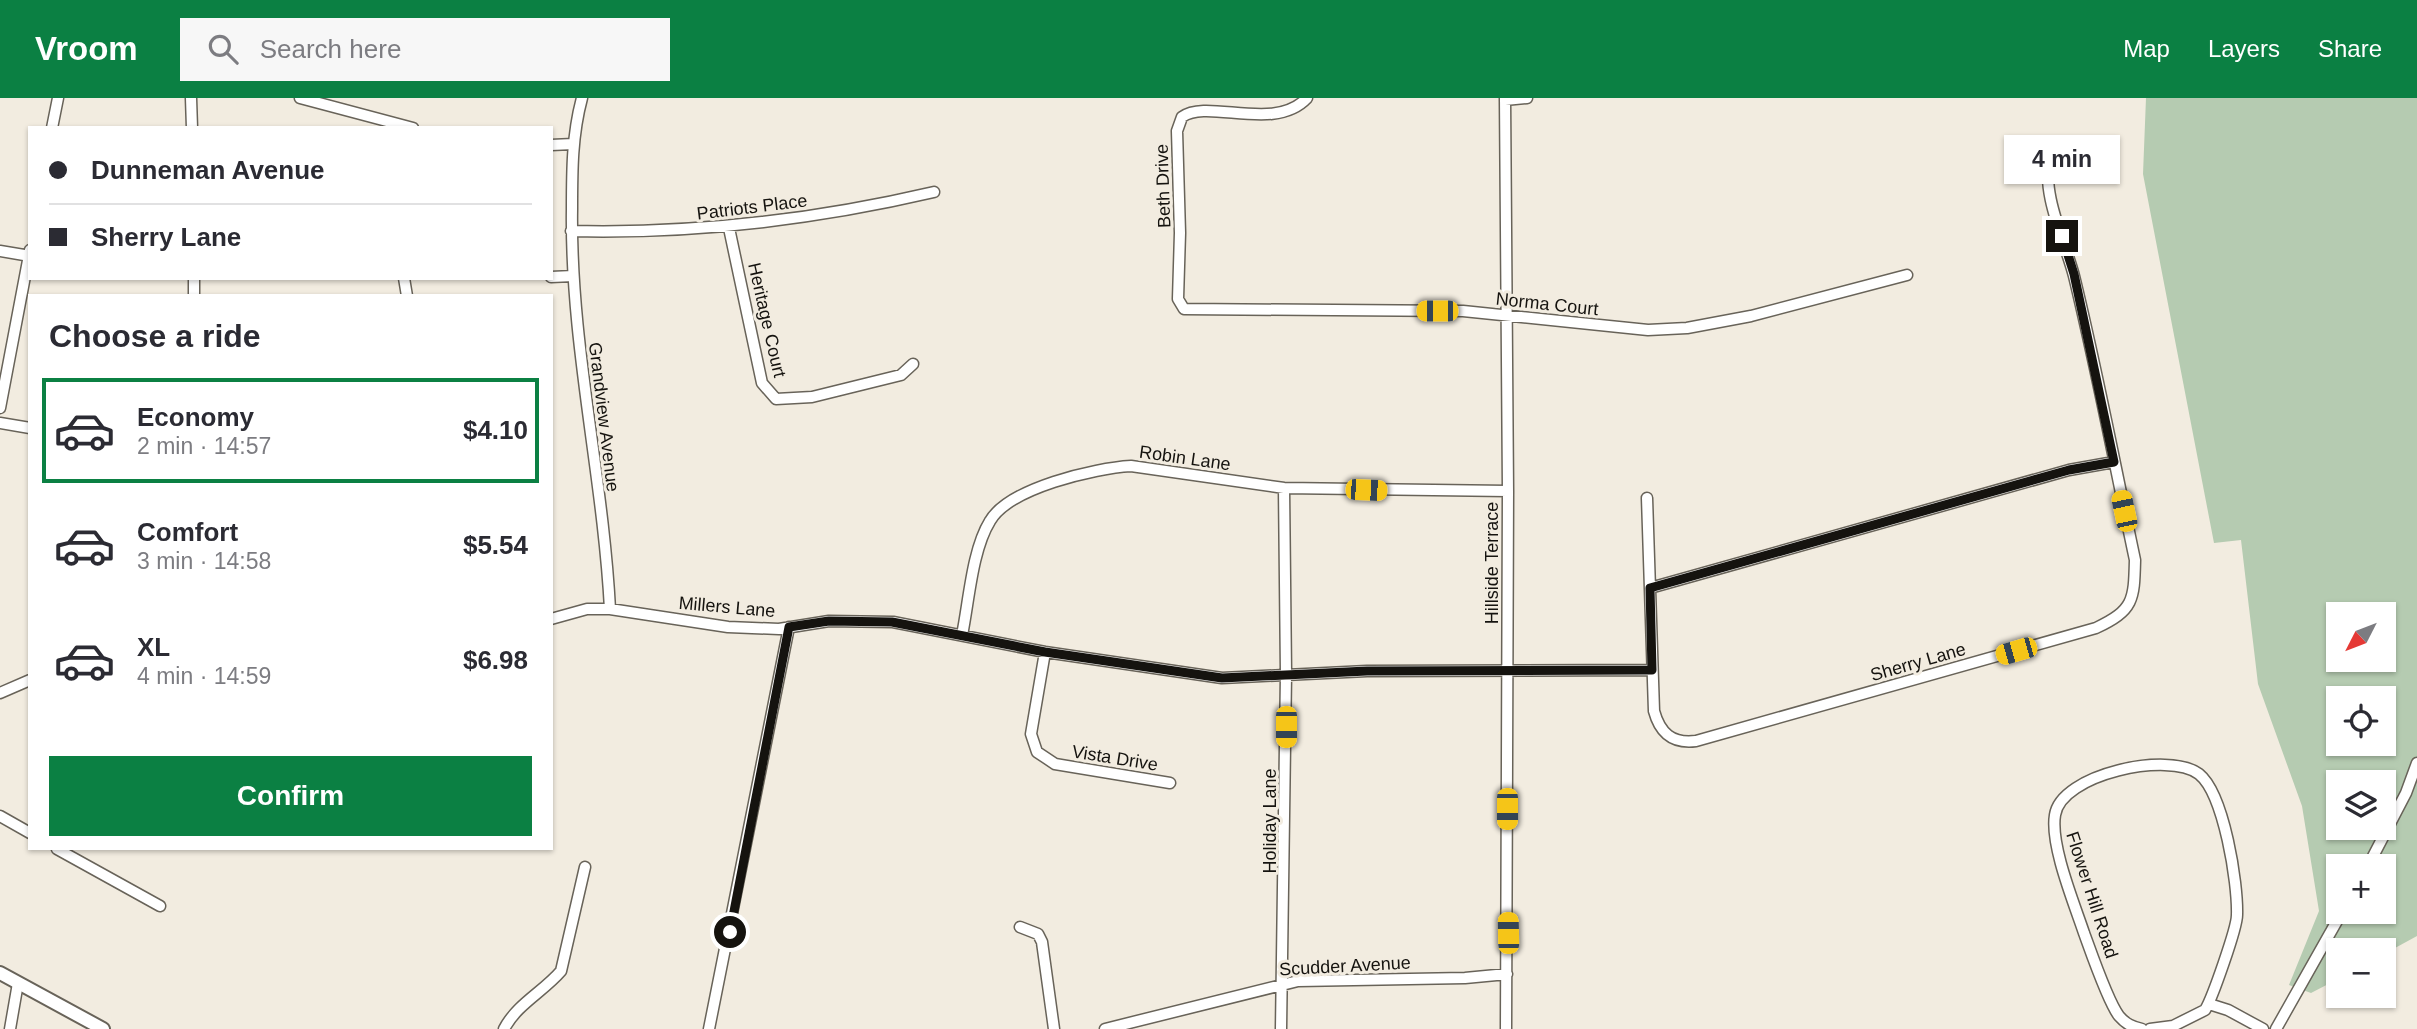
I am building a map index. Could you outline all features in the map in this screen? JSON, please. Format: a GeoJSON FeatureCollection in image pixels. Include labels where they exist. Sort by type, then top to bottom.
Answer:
{"type":"FeatureCollection","features":[{"type":"Feature","properties":{"kind":"street"},"geometry":{"type":"LineString","coordinates":[[52,126],[58,98]]}},
{"type":"Feature","properties":{"kind":"street"},"geometry":{"type":"LineString","coordinates":[[191,98],[192,126]]}},
{"type":"Feature","properties":{"kind":"street"},"geometry":{"type":"LineString","coordinates":[[300,98],[406,126]]}},
{"type":"Feature","properties":{"kind":"street","name":"Grandview Avenue"},"geometry":{"type":"LineString","coordinates":[[582,98],[573,144],[573,276],[586,416],[607,559],[610,609]]}},
{"type":"Feature","properties":{"kind":"street","name":"Beth Drive"},"geometry":{"type":"LineString","coordinates":[[1180,304],[1177,131],[1182,117],[1199,109],[1256,113],[1290,111],[1298,108],[1307,98]]}},
{"type":"Feature","properties":{"kind":"street"},"geometry":{"type":"LineString","coordinates":[[1505,99],[1527,98]]}},
{"type":"Feature","properties":{"kind":"street","name":"Hillside Terrace"},"geometry":{"type":"LineString","coordinates":[[1505,99],[1508,491],[1506,1029]]}},
{"type":"Feature","properties":{"kind":"street","name":"Sherry Lane"},"geometry":{"type":"LineString","coordinates":[[1652,670],[1654,711],[1658,725],[1666,736],[1688,742],[2096,628],[2116,619],[2131,604],[2135,560],[2074,274],[2056,217],[2048,177],[2051,157],[2067,144],[2109,143]]}},
{"type":"Feature","properties":{"kind":"street"},"geometry":{"type":"LineString","coordinates":[[553,145],[573,144]]}},
{"type":"Feature","properties":{"kind":"street","name":"Patriots Place"},"geometry":{"type":"LineString","coordinates":[[572,231],[627,233],[729,228],[880,205],[934,192]]}},
{"type":"Feature","properties":{"kind":"street","name":"Heritage Court"},"geometry":{"type":"LineString","coordinates":[[729,228],[762,383],[776,399],[812,397],[901,375],[913,364]]}},
{"type":"Feature","properties":{"kind":"street"},"geometry":{"type":"LineString","coordinates":[[0,251],[28,254]]}},
{"type":"Feature","properties":{"kind":"street"},"geometry":{"type":"LineString","coordinates":[[0,408],[28,259]]}},
{"type":"Feature","properties":{"kind":"street","name":"Norma Court"},"geometry":{"type":"LineString","coordinates":[[1180,304],[1184,309],[1207,312],[1463,311],[1648,330],[1687,327],[1751,316],[1907,275]]}},
{"type":"Feature","properties":{"kind":"street"},"geometry":{"type":"LineString","coordinates":[[553,277],[573,276]]}},
{"type":"Feature","properties":{"kind":"street"},"geometry":{"type":"LineString","coordinates":[[0,424],[28,428]]}},
{"type":"Feature","properties":{"kind":"street"},"geometry":{"type":"LineString","coordinates":[[1650,588],[2069,470],[2114,462]]}},
{"type":"Feature","properties":{"kind":"street","name":"Robin Lane"},"geometry":{"type":"LineString","coordinates":[[962,635],[985,531],[994,515],[1021,496],[1106,467],[1131,466],[1284,488],[1508,491]]}},
{"type":"Feature","properties":{"kind":"street","name":"Holiday Lane"},"geometry":{"type":"LineString","coordinates":[[1282,1029],[1286,674],[1284,488]]}},
{"type":"Feature","properties":{"kind":"street"},"geometry":{"type":"LineString","coordinates":[[1647,498],[1652,670]]}},
{"type":"Feature","properties":{"kind":"street","name":"Millers Lane"},"geometry":{"type":"LineString","coordinates":[[553,619],[587,609],[610,609],[643,612],[691,623],[789,627],[829,621],[892,622],[1045,652],[1222,678],[1286,674],[1652,670]]}},
{"type":"Feature","properties":{"kind":"street"},"geometry":{"type":"LineString","coordinates":[[709,1029],[789,627]]}},
{"type":"Feature","properties":{"kind":"street","name":"Vista Drive"},"geometry":{"type":"LineString","coordinates":[[1045,652],[1031,734],[1037,752],[1055,764],[1170,783]]}},
{"type":"Feature","properties":{"kind":"street"},"geometry":{"type":"LineString","coordinates":[[0,693],[28,681]]}},
{"type":"Feature","properties":{"kind":"street"},"geometry":{"type":"LineString","coordinates":[[2374,854],[2406,793],[2417,762]]}},
{"type":"Feature","properties":{"kind":"street","name":"Flower Hill Road"},"geometry":{"type":"LineString","coordinates":[[2142,1029],[2130,1026],[2117,1012],[2085,934],[2056,841],[2055,811],[2066,795],[2081,784],[2151,765],[2169,765],[2198,773],[2217,799],[2234,885],[2237,916],[2209,1003]]}},
{"type":"Feature","properties":{"kind":"street"},"geometry":{"type":"LineString","coordinates":[[0,816],[28,833]]}},
{"type":"Feature","properties":{"kind":"street"},"geometry":{"type":"LineString","coordinates":[[59,850],[160,906]]}},
{"type":"Feature","properties":{"kind":"street"},"geometry":{"type":"LineString","coordinates":[[504,1029],[514,1012],[550,984],[561,971],[585,867]]}},
{"type":"Feature","properties":{"kind":"street"},"geometry":{"type":"LineString","coordinates":[[2276,1029],[2335,924]]}},
{"type":"Feature","properties":{"kind":"street"},"geometry":{"type":"LineString","coordinates":[[1020,927],[1038,934],[1042,942],[1054,1029]]}},
{"type":"Feature","properties":{"kind":"street"},"geometry":{"type":"LineString","coordinates":[[0,973],[103,1029]]}},
{"type":"Feature","properties":{"kind":"street","name":"Scudder Avenue"},"geometry":{"type":"LineString","coordinates":[[1105,1029],[1282,983],[1507,974]]}},
{"type":"Feature","properties":{"kind":"street"},"geometry":{"type":"LineString","coordinates":[[10,1029],[18,983]]}},
{"type":"Feature","properties":{"kind":"street"},"geometry":{"type":"LineString","coordinates":[[2150,1029],[2173,1026],[2195,1017],[2209,1003],[2263,1029]]}},
{"type":"Feature","properties":{"kind":"green space"},"geometry":{"type":"Polygon","coordinates":[[[2146,98],[2417,98],[2417,936],[2396,947],[2396,938],[2326,938],[2326,985],[2311,993],[2289,985],[2319,911],[2302,806],[2258,684],[2241,540],[2214,543],[2143,174],[2146,98]]]}},
{"type":"Feature","properties":{"kind":"route"},"geometry":{"type":"LineString","coordinates":[[730,932],[789,627],[829,621],[892,622],[1045,652],[1222,678],[1367,671],[1507,673],[1652,670],[1650,588],[2069,470],[2114,462],[2074,274],[2062,236]]}}]}
